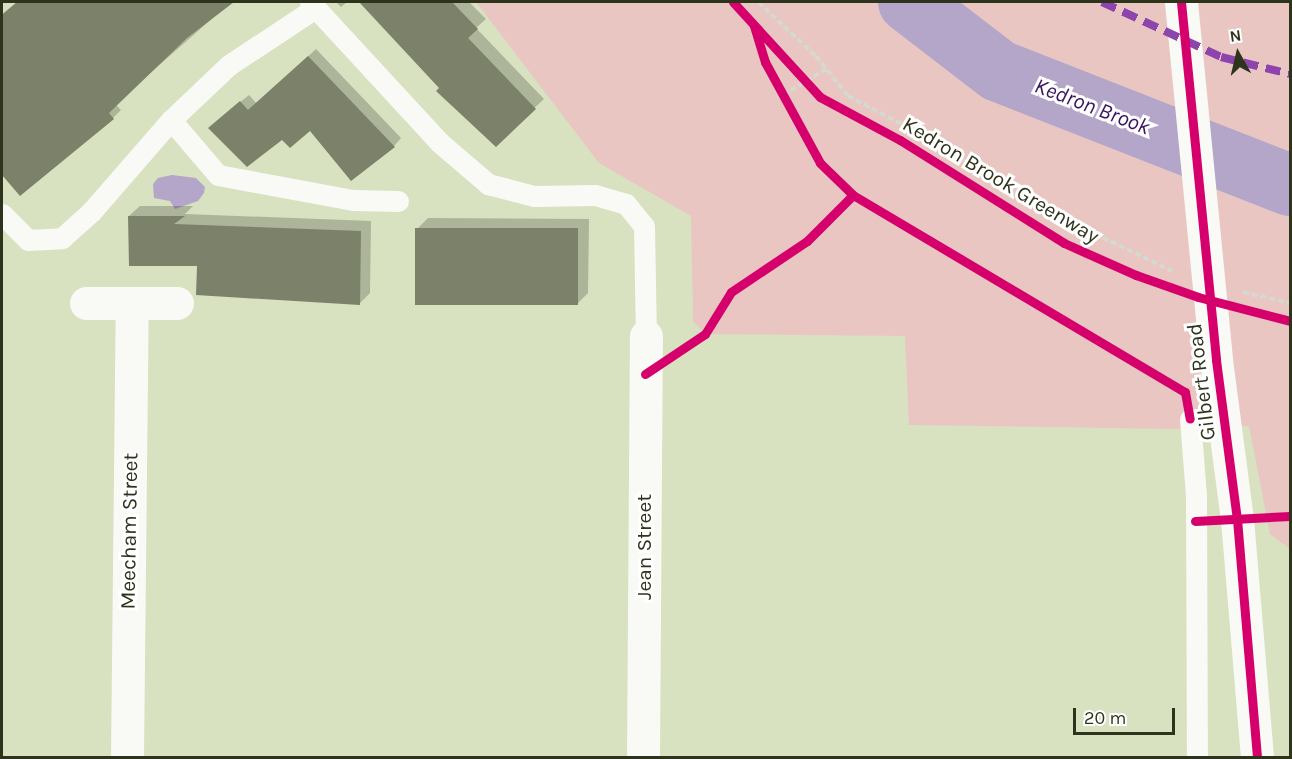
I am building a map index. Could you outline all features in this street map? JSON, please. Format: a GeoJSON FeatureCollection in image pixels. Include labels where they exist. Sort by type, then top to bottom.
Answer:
{"type":"FeatureCollection","features":[{"type":"Feature","properties":{"kind":"street","name":"Gilbert Road"},"geometry":{"type":"LineString","coordinates":[[1181,2],[1216,360],[1237,519],[1257,758]]}},
{"type":"Feature","properties":{"kind":"street"},"geometry":{"type":"LineString","coordinates":[[86,303],[177,303]]}},
{"type":"Feature","properties":{"kind":"street","name":"Meecham Street"},"geometry":{"type":"LineString","coordinates":[[126,758],[132,304]]}},
{"type":"Feature","properties":{"kind":"street","name":"Jean Street"},"geometry":{"type":"LineString","coordinates":[[643,758],[646,336]]}},
{"type":"Feature","properties":{"kind":"lane"},"geometry":{"type":"LineString","coordinates":[[2,214],[28,240],[62,238],[91,212],[171,120],[230,65],[313,5],[439,142],[488,184],[534,196],[595,195],[626,204],[644,226],[646,336]]}},
{"type":"Feature","properties":{"kind":"lane"},"geometry":{"type":"LineString","coordinates":[[171,120],[218,175],[353,200],[398,201]]}},
{"type":"Feature","properties":{"kind":"lane"},"geometry":{"type":"LineString","coordinates":[[1190,419],[1196,496],[1197,758]]}},
{"type":"Feature","properties":{"kind":"path"},"geometry":{"type":"LineString","coordinates":[[758,2],[826,69],[848,96],[926,136],[1030,202],[1176,272]]}},
{"type":"Feature","properties":{"kind":"path"},"geometry":{"type":"LineString","coordinates":[[783,94],[802,77],[826,69]]}},
{"type":"Feature","properties":{"kind":"path"},"geometry":{"type":"LineString","coordinates":[[802,77],[813,89]]}},
{"type":"Feature","properties":{"kind":"path"},"geometry":{"type":"LineString","coordinates":[[1232,289],[1290,303]]}},
{"type":"Feature","properties":{"kind":"shaded area"},"geometry":{"type":"Polygon","coordinates":[[[476,2],[1290,2],[1290,549],[1270,534],[1249,426],[1178,429],[909,425],[905,336],[705,334],[693,321],[691,216],[599,163],[476,2]]]}},
{"type":"Feature","properties":{"kind":"shaded area"},"geometry":{"type":"Polygon","coordinates":[[[172,175],[196,178],[205,187],[198,201],[175,209],[170,201],[154,198],[153,184],[158,178],[172,175]]]}},
{"type":"Feature","properties":{"kind":"building"},"geometry":{"type":"Polygon","coordinates":[[[17,2],[234,2],[187,38],[109,113],[114,119],[20,196],[2,175],[2,15],[17,2]]]}},
{"type":"Feature","properties":{"kind":"building"},"geometry":{"type":"Polygon","coordinates":[[[359,2],[452,2],[478,29],[468,38],[536,109],[496,147],[436,91],[439,88],[359,2]]]}},
{"type":"Feature","properties":{"kind":"building"},"geometry":{"type":"Polygon","coordinates":[[[308,56],[395,147],[351,181],[310,131],[290,148],[282,140],[247,167],[208,128],[240,101],[248,110],[308,56]]]}},
{"type":"Feature","properties":{"kind":"building"},"geometry":{"type":"Polygon","coordinates":[[[128,216],[185,216],[174,224],[361,231],[360,305],[196,295],[197,266],[129,266],[128,216]]]}},
{"type":"Feature","properties":{"kind":"building"},"geometry":{"type":"Polygon","coordinates":[[[415,228],[578,228],[578,305],[415,305],[415,228]]]}},
{"type":"Feature","properties":{"kind":"waterway","name":"Kedron Brook"},"geometry":{"type":"LineString","coordinates":[[909,2],[999,71],[1290,185]]}},
{"type":"Feature","properties":{"kind":"marked path"},"geometry":{"type":"LineString","coordinates":[[1102,2],[1221,57],[1290,74]]}},
{"type":"Feature","properties":{"kind":"cycle path","name":"Kedron Brook Greenway"},"geometry":{"type":"LineString","coordinates":[[733,2],[820,97],[900,140],[1064,243],[1136,275],[1198,297],[1290,321]]}},
{"type":"Feature","properties":{"kind":"cycle path"},"geometry":{"type":"LineString","coordinates":[[1181,2],[1216,360],[1237,519],[1257,758]]}},
{"type":"Feature","properties":{"kind":"cycle path"},"geometry":{"type":"LineString","coordinates":[[754,26],[765,62],[820,163],[853,195],[1185,392],[1190,419]]}},
{"type":"Feature","properties":{"kind":"cycle path"},"geometry":{"type":"LineString","coordinates":[[645,374],[705,334],[731,292],[807,241],[853,195]]}},
{"type":"Feature","properties":{"kind":"cycle path"},"geometry":{"type":"LineString","coordinates":[[1195,521],[1290,516]]}}]}
